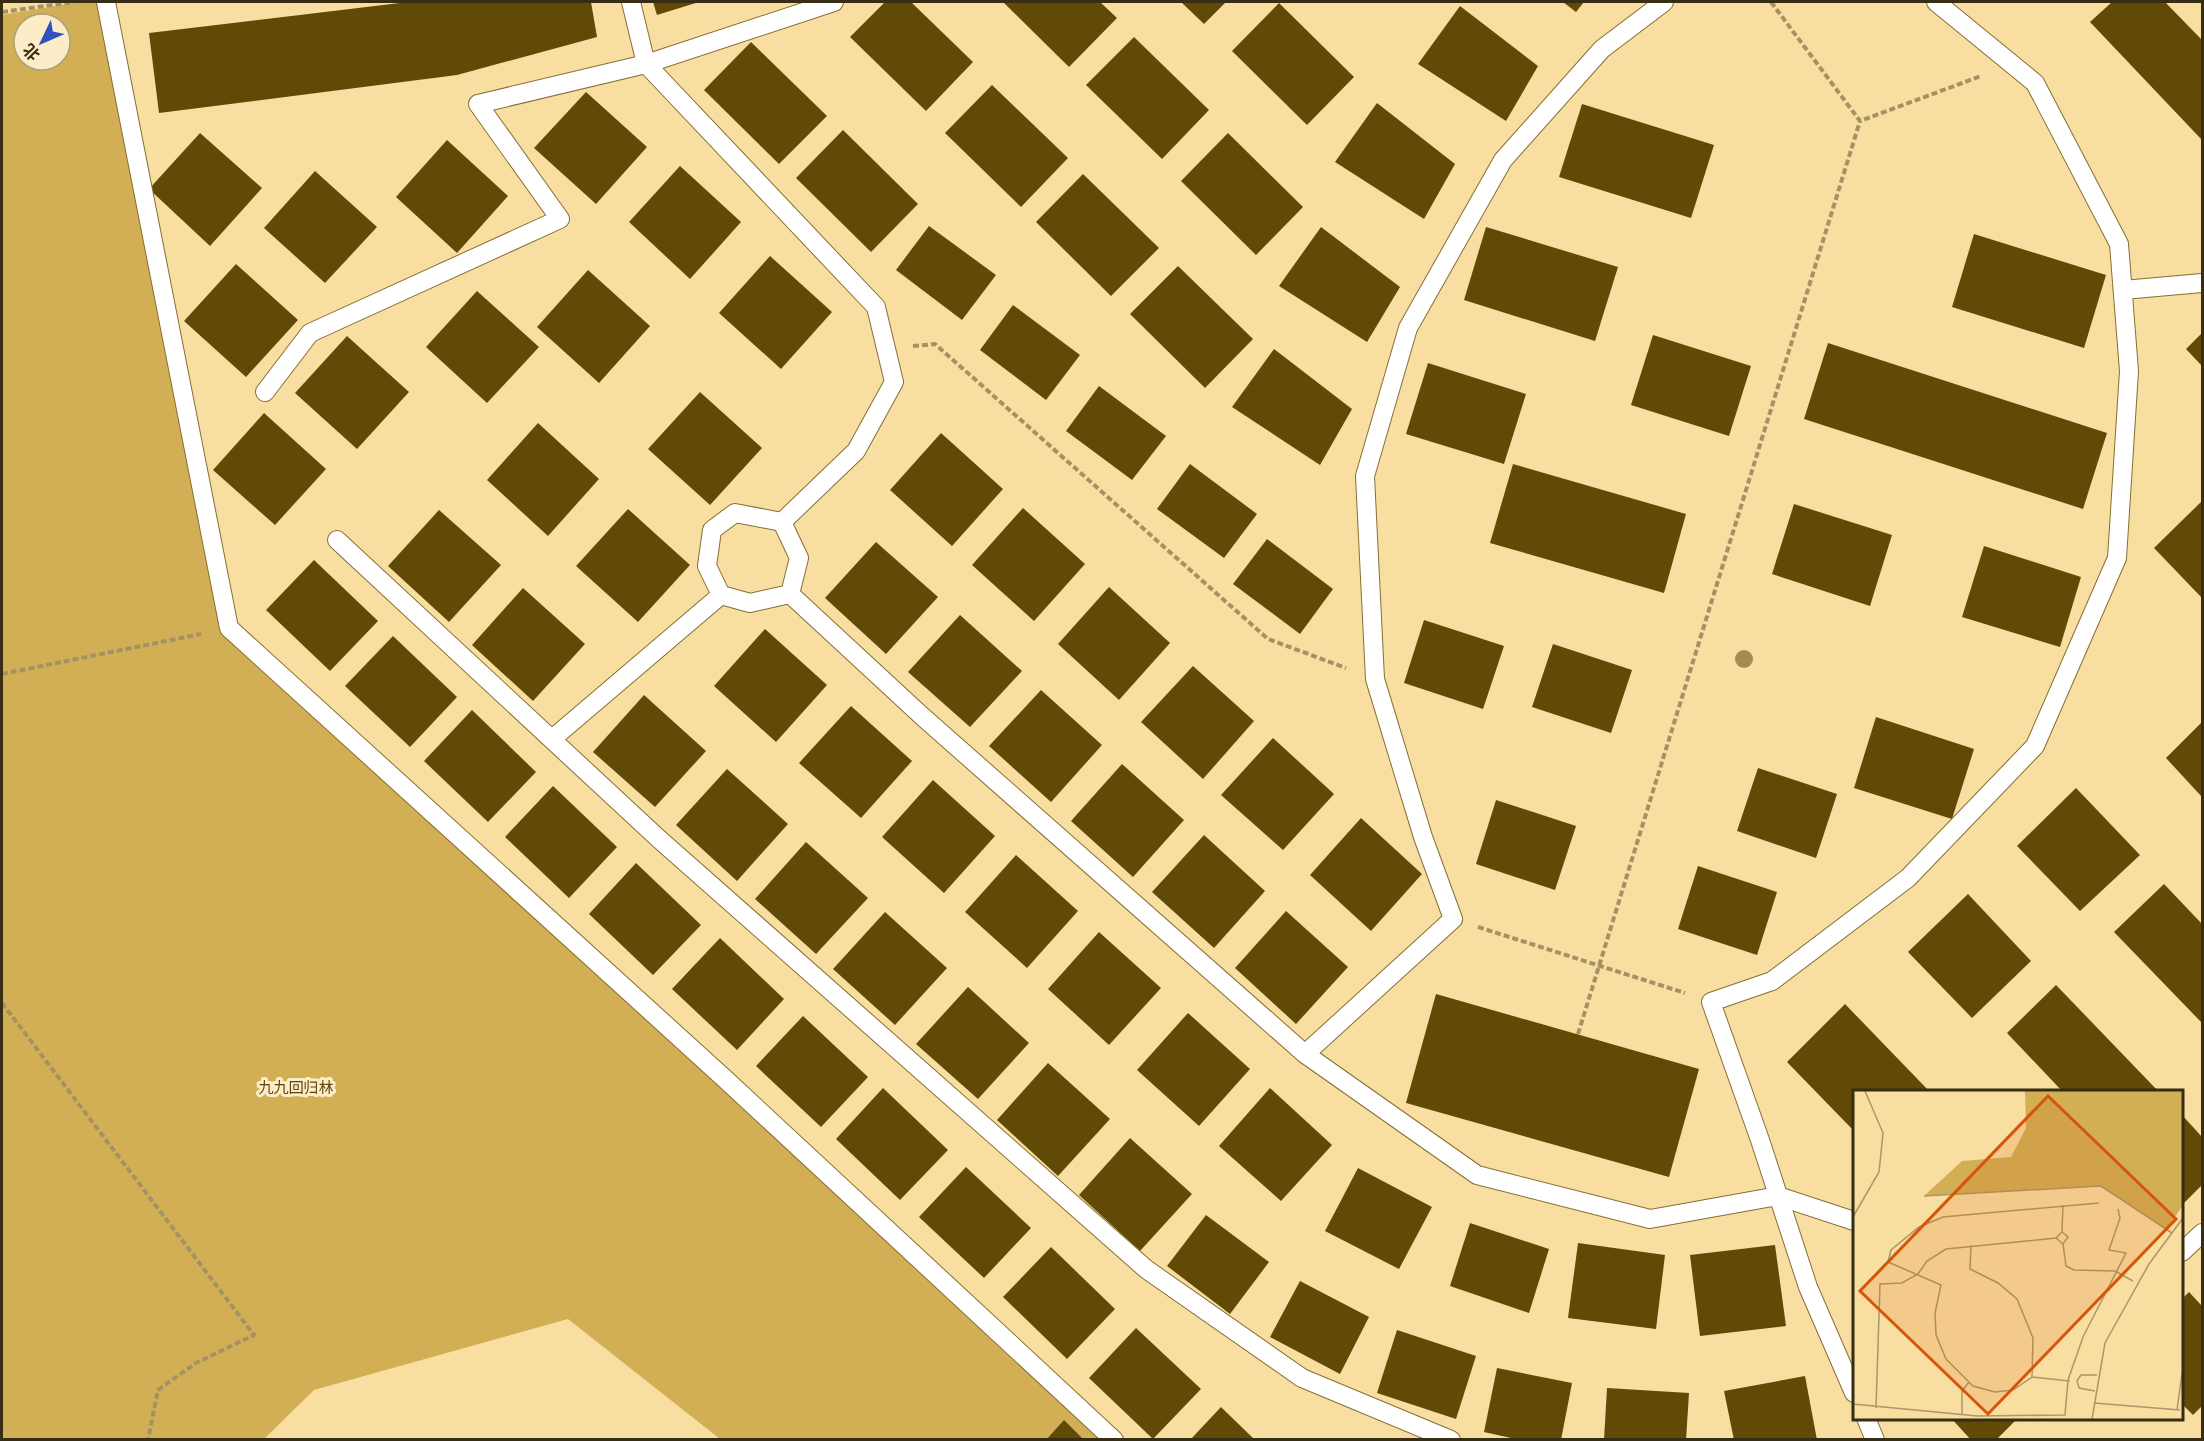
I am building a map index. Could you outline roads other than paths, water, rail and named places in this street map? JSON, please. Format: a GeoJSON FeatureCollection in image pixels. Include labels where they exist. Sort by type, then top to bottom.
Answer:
{"type":"FeatureCollection","features":[{"type":"Feature","properties":{"kind":"lane"},"geometry":{"type":"LineString","coordinates":[[106,2],[229,628],[732,1086],[1114,1440]]}},
{"type":"Feature","properties":{"kind":"lane"},"geometry":{"type":"LineString","coordinates":[[631,2],[646,63],[876,308],[894,382],[856,451],[782,522]]}},
{"type":"Feature","properties":{"kind":"lane"},"geometry":{"type":"LineString","coordinates":[[265,392],[310,333],[560,219],[478,104],[646,63],[834,2]]}},
{"type":"Feature","properties":{"kind":"lane"},"geometry":{"type":"LineString","coordinates":[[1305,1054],[1453,919],[1423,837],[1375,679],[1365,476],[1408,328],[1503,160],[1602,49],[1664,2]]}},
{"type":"Feature","properties":{"kind":"lane"},"geometry":{"type":"LineString","coordinates":[[1853,1391],[1808,1287],[1712,1002],[1772,981],[1908,878],[2035,746],[2117,558],[2129,371],[2120,244],[2035,83],[1935,2]]}},
{"type":"Feature","properties":{"kind":"lane"},"geometry":{"type":"LineString","coordinates":[[2123,290],[2202,283]]}},
{"type":"Feature","properties":{"kind":"lane"},"geometry":{"type":"LineString","coordinates":[[782,522],[735,513],[712,530],[707,566],[721,595],[750,603],[790,594]]}},
{"type":"Feature","properties":{"kind":"lane"},"geometry":{"type":"LineString","coordinates":[[782,522],[799,558],[790,594]]}},
{"type":"Feature","properties":{"kind":"lane"},"geometry":{"type":"LineString","coordinates":[[337,540],[659,839],[1146,1269],[1302,1378],[1451,1440]]}},
{"type":"Feature","properties":{"kind":"lane"},"geometry":{"type":"LineString","coordinates":[[790,594],[932,725],[1305,1054],[1478,1175],[1650,1219],[1778,1196],[1853,1221]]}},
{"type":"Feature","properties":{"kind":"lane"},"geometry":{"type":"LineString","coordinates":[[552,739],[721,595]]}},
{"type":"Feature","properties":{"kind":"lane"},"geometry":{"type":"LineString","coordinates":[[2183,1250],[2202,1233]]}},
{"type":"Feature","properties":{"kind":"lane"},"geometry":{"type":"LineString","coordinates":[[1866,1420],[1875,1440]]}},
{"type":"Feature","properties":{"kind":"park label","name":"九九回归林"},"geometry":{"type":"Point","coordinates":[296,1088]}}]}
